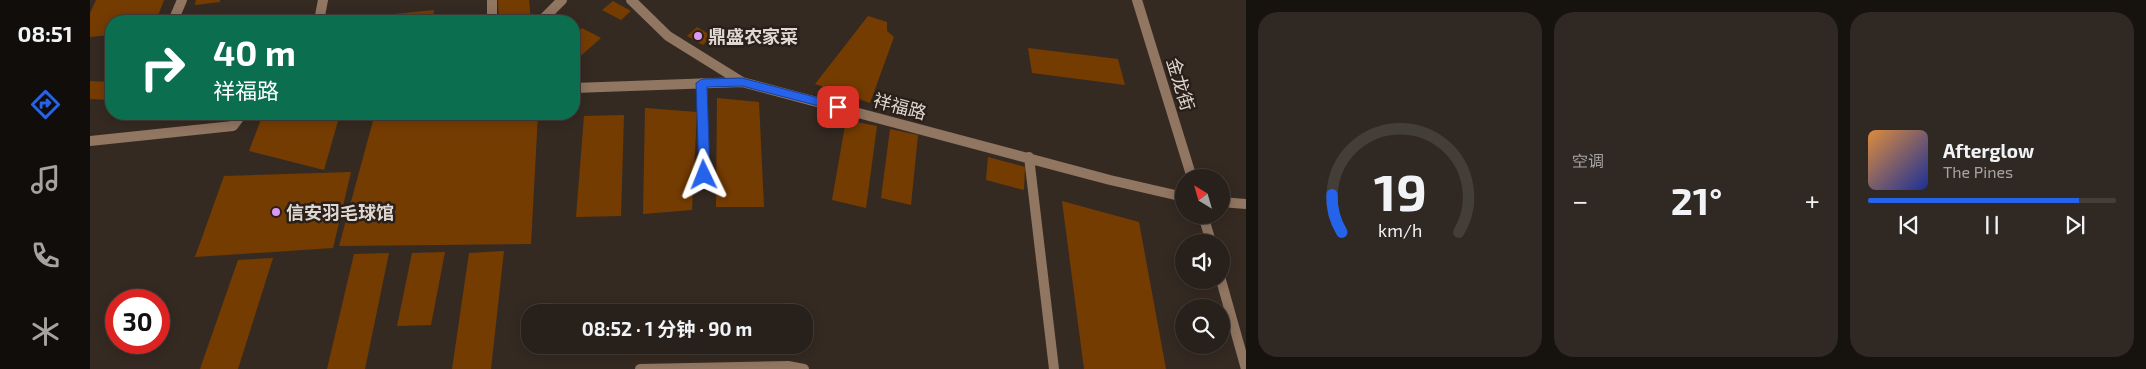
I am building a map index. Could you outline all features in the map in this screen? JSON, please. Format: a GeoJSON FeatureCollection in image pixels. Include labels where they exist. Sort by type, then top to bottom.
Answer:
{"type":"FeatureCollection","features":[{"type":"Feature","properties":{"kind":"street"},"geometry":{"type":"LineString","coordinates":[[176,15],[182,0]]}},
{"type":"Feature","properties":{"kind":"street"},"geometry":{"type":"LineString","coordinates":[[320,15],[323,0]]}},
{"type":"Feature","properties":{"kind":"street"},"geometry":{"type":"LineString","coordinates":[[492,0],[492,15]]}},
{"type":"Feature","properties":{"kind":"street"},"geometry":{"type":"LineString","coordinates":[[547,15],[562,0]]}},
{"type":"Feature","properties":{"kind":"street"},"geometry":{"type":"LineString","coordinates":[[631,0],[641,13],[693,54],[742,82]]}},
{"type":"Feature","properties":{"kind":"street","name":"金龙街"},"geometry":{"type":"LineString","coordinates":[[1137,0],[1189,169]]}},
{"type":"Feature","properties":{"kind":"street","name":"祥福路"},"geometry":{"type":"LineString","coordinates":[[580,88],[742,82],[1110,180],[1175,195]]}},
{"type":"Feature","properties":{"kind":"street"},"geometry":{"type":"LineString","coordinates":[[702,83],[704,175]]}},
{"type":"Feature","properties":{"kind":"street"},"geometry":{"type":"LineString","coordinates":[[90,141],[233,126],[238,120]]}},
{"type":"Feature","properties":{"kind":"street"},"geometry":{"type":"LineString","coordinates":[[1029,157],[1054,369]]}},
{"type":"Feature","properties":{"kind":"street"},"geometry":{"type":"LineString","coordinates":[[1230,203],[1246,204]]}},
{"type":"Feature","properties":{"kind":"street"},"geometry":{"type":"LineString","coordinates":[[1224,289],[1246,369]]}},
{"type":"Feature","properties":{"kind":"street"},"geometry":{"type":"LineString","coordinates":[[640,369],[788,366],[804,369]]}},
{"type":"Feature","properties":{"kind":"building"},"geometry":{"type":"Polygon","coordinates":[[[96,0],[164,0],[158,15],[105,15],[105,36],[90,37],[90,13],[96,0]]]}},
{"type":"Feature","properties":{"kind":"building"},"geometry":{"type":"Polygon","coordinates":[[[196,0],[220,0],[220,2],[195,5],[196,0]]]}},
{"type":"Feature","properties":{"kind":"building"},"geometry":{"type":"Polygon","coordinates":[[[498,0],[529,0],[530,15],[499,15],[498,0]]]}},
{"type":"Feature","properties":{"kind":"building"},"geometry":{"type":"Polygon","coordinates":[[[613,1],[631,11],[621,20],[602,10],[613,1]]]}},
{"type":"Feature","properties":{"kind":"building"},"geometry":{"type":"Polygon","coordinates":[[[434,10],[434,15],[384,15],[434,10]]]}},
{"type":"Feature","properties":{"kind":"building"},"geometry":{"type":"Polygon","coordinates":[[[868,16],[887,22],[887,31],[894,37],[870,103],[815,84],[868,16]]]}},
{"type":"Feature","properties":{"kind":"building"},"geometry":{"type":"Polygon","coordinates":[[[697,27],[712,36],[703,45],[687,36],[697,27]]]}},
{"type":"Feature","properties":{"kind":"building"},"geometry":{"type":"Polygon","coordinates":[[[582,28],[601,38],[580,56],[580,30],[582,28]]]}},
{"type":"Feature","properties":{"kind":"building"},"geometry":{"type":"Polygon","coordinates":[[[1028,48],[1118,59],[1125,85],[1032,73],[1028,48]]]}},
{"type":"Feature","properties":{"kind":"building"},"geometry":{"type":"Polygon","coordinates":[[[90,81],[105,82],[105,100],[90,99],[90,81]]]}},
{"type":"Feature","properties":{"kind":"building"},"geometry":{"type":"Polygon","coordinates":[[[717,98],[759,102],[764,207],[716,207],[717,98]]]}},
{"type":"Feature","properties":{"kind":"building"},"geometry":{"type":"Polygon","coordinates":[[[645,108],[697,112],[692,210],[643,214],[645,108]]]}},
{"type":"Feature","properties":{"kind":"building"},"geometry":{"type":"Polygon","coordinates":[[[624,115],[621,216],[576,217],[584,116],[624,115]]]}},
{"type":"Feature","properties":{"kind":"building"},"geometry":{"type":"Polygon","coordinates":[[[261,120],[338,120],[324,170],[249,151],[261,120]]]}},
{"type":"Feature","properties":{"kind":"building"},"geometry":{"type":"Polygon","coordinates":[[[373,120],[538,120],[531,244],[339,246],[373,120]]]}},
{"type":"Feature","properties":{"kind":"building"},"geometry":{"type":"Polygon","coordinates":[[[846,120],[877,126],[866,208],[832,200],[846,120]]]}},
{"type":"Feature","properties":{"kind":"building"},"geometry":{"type":"Polygon","coordinates":[[[890,129],[918,135],[911,205],[881,198],[890,129]]]}},
{"type":"Feature","properties":{"kind":"building"},"geometry":{"type":"Polygon","coordinates":[[[988,157],[1025,167],[1024,190],[986,180],[988,157]]]}},
{"type":"Feature","properties":{"kind":"building","name":"信安羽毛球馆"},"geometry":{"type":"Polygon","coordinates":[[[351,172],[333,248],[195,257],[224,176],[351,172]]]}},
{"type":"Feature","properties":{"kind":"building"},"geometry":{"type":"Polygon","coordinates":[[[1062,201],[1139,222],[1166,369],[1084,369],[1062,201]]]}},
{"type":"Feature","properties":{"kind":"building"},"geometry":{"type":"Polygon","coordinates":[[[504,251],[491,369],[452,369],[469,253],[504,251]]]}},
{"type":"Feature","properties":{"kind":"building"},"geometry":{"type":"Polygon","coordinates":[[[445,252],[431,325],[397,326],[412,253],[445,252]]]}},
{"type":"Feature","properties":{"kind":"building"},"geometry":{"type":"Polygon","coordinates":[[[389,253],[365,369],[327,369],[354,254],[389,253]]]}},
{"type":"Feature","properties":{"kind":"building"},"geometry":{"type":"Polygon","coordinates":[[[273,258],[238,369],[200,369],[238,260],[273,258]]]}},
{"type":"Feature","properties":{"kind":"place","name":"鼎盛农家菜"},"geometry":{"type":"Point","coordinates":[698,36]}},
{"type":"Feature","properties":{"kind":"place","name":"信安羽毛球馆"},"geometry":{"type":"Point","coordinates":[276,212]}},
{"type":"Feature","properties":{"kind":"route"},"geometry":{"type":"LineString","coordinates":[[704,175],[702,83],[742,82],[838,107]]}}]}
